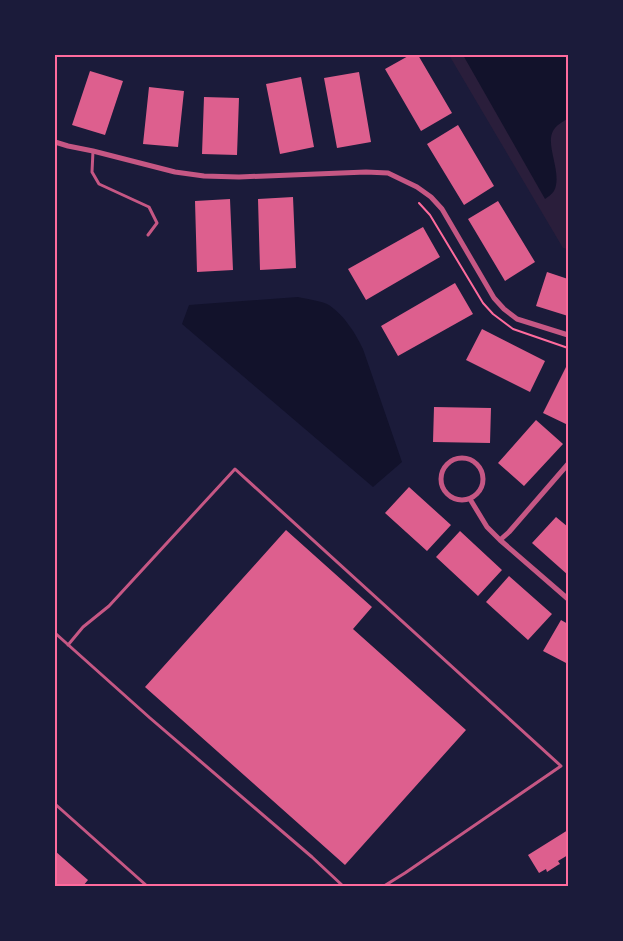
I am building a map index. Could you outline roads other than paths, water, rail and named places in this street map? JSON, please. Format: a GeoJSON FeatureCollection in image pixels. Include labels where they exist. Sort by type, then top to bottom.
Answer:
{"type":"FeatureCollection","features":[{"type":"Feature","properties":{"kind":"street"},"geometry":{"type":"LineString","coordinates":[[55,142],[175,172],[204,176],[239,177],[366,172],[388,173],[417,186],[442,209],[494,298],[504,309],[517,319],[568,335]]}},
{"type":"Feature","properties":{"kind":"street"},"geometry":{"type":"LineString","coordinates":[[455,459],[469,459],[476,463],[483,474],[484,482],[482,488],[478,494],[470,499],[458,500],[452,498],[442,488],[441,481],[444,468],[455,459]]}},
{"type":"Feature","properties":{"kind":"street"},"geometry":{"type":"LineString","coordinates":[[500,540],[568,464]]}},
{"type":"Feature","properties":{"kind":"street"},"geometry":{"type":"LineString","coordinates":[[470,499],[487,527],[568,599]]}},
{"type":"Feature","properties":{"kind":"lane"},"geometry":{"type":"LineString","coordinates":[[94,152],[92,172],[99,184],[149,207],[157,223],[148,235]]}},
{"type":"Feature","properties":{"kind":"lane"},"geometry":{"type":"LineString","coordinates":[[68,645],[83,627],[109,606],[235,469],[561,766],[405,874],[384,886]]}},
{"type":"Feature","properties":{"kind":"lane"},"geometry":{"type":"LineString","coordinates":[[55,633],[343,886]]}},
{"type":"Feature","properties":{"kind":"lane"},"geometry":{"type":"LineString","coordinates":[[55,804],[145,886]]}},
{"type":"Feature","properties":{"kind":"lane"},"geometry":{"type":"LineString","coordinates":[[139,886],[145,886]]}}]}
